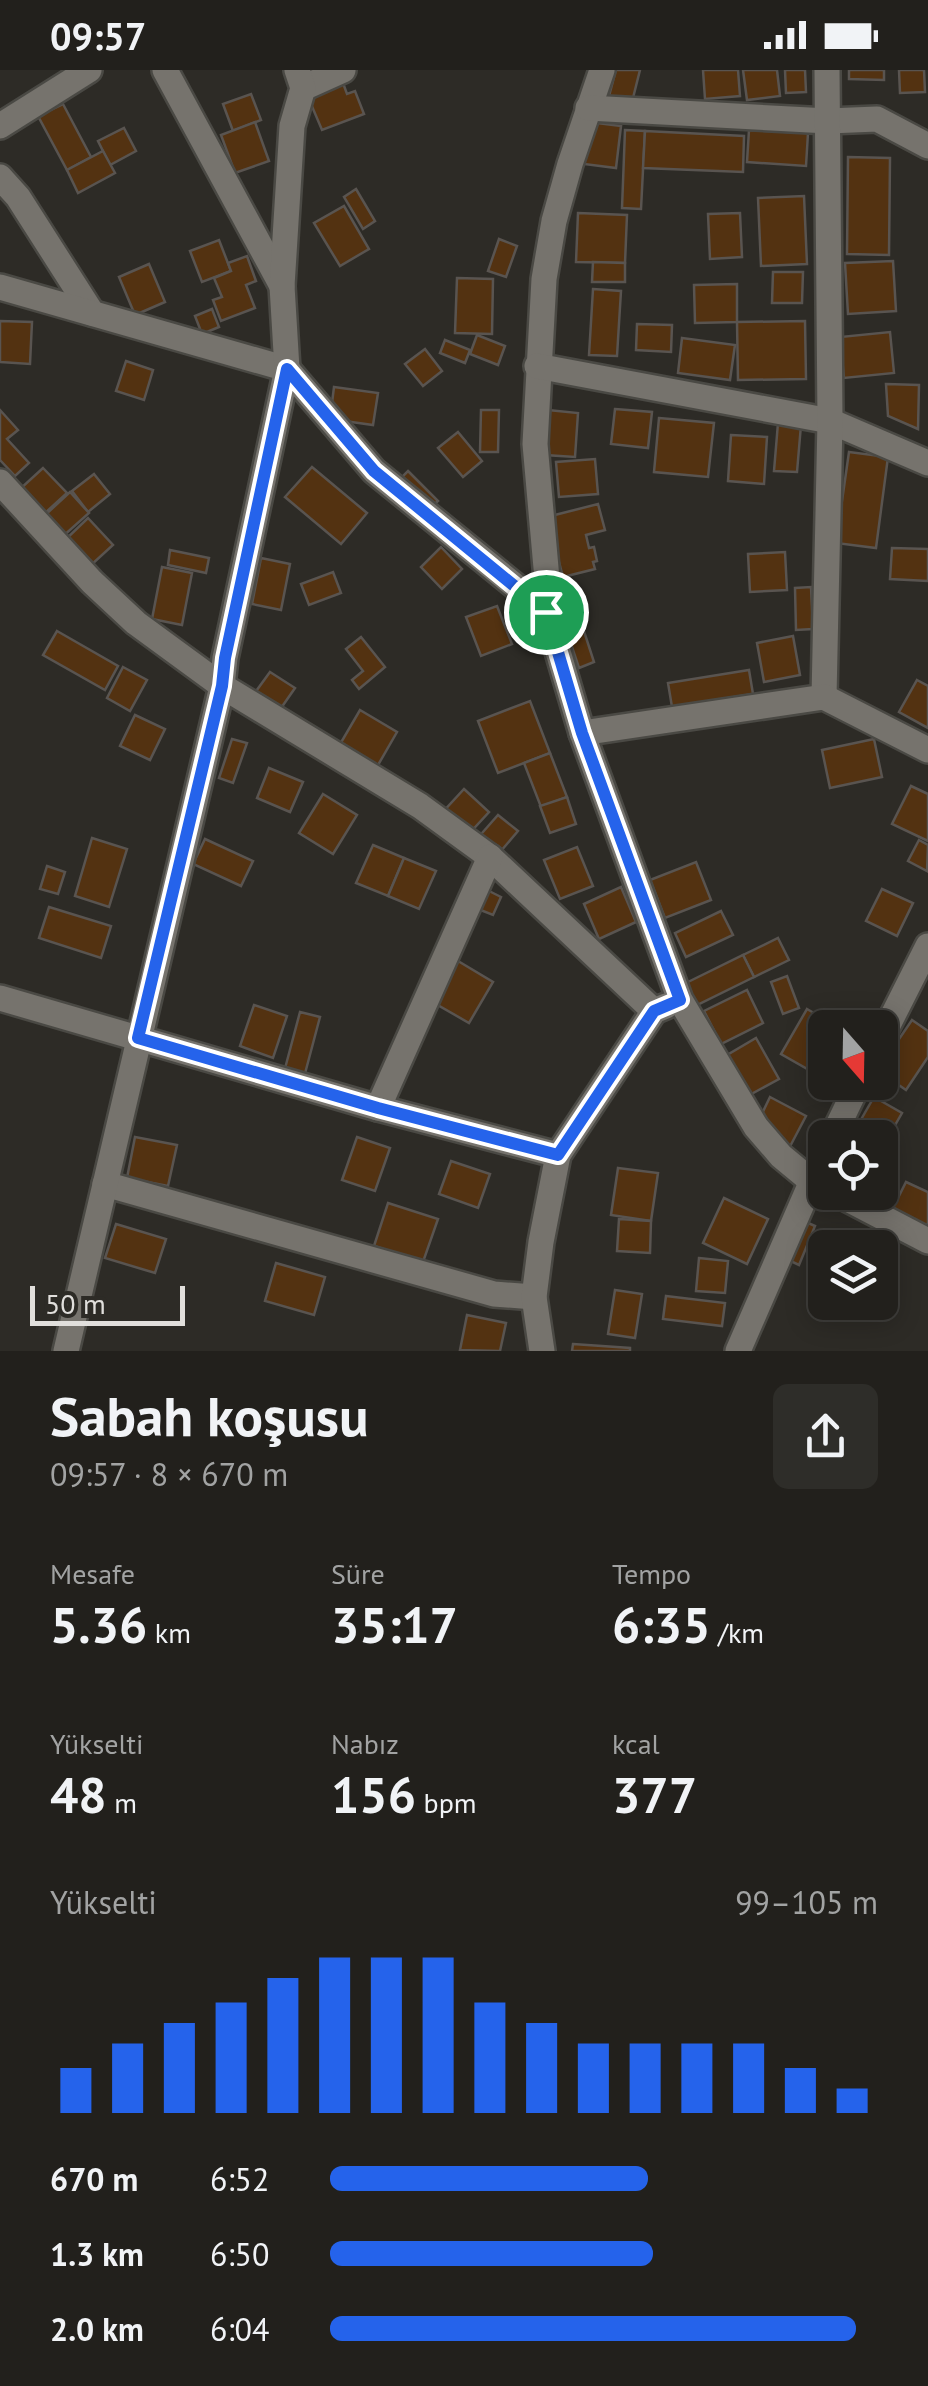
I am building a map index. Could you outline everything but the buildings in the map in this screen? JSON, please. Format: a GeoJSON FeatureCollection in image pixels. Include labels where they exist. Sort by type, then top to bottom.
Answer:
{"type":"FeatureCollection","features":[{"type":"Feature","properties":{"kind":"street"},"geometry":{"type":"LineString","coordinates":[[0,126],[89,70]]}},
{"type":"Feature","properties":{"kind":"street"},"geometry":{"type":"LineString","coordinates":[[165,70],[282,286]]}},
{"type":"Feature","properties":{"kind":"street"},"geometry":{"type":"LineString","coordinates":[[66,1351],[222,686],[287,369],[282,286],[292,126],[300,79],[343,70]]}},
{"type":"Feature","properties":{"kind":"street"},"geometry":{"type":"LineString","coordinates":[[602,70],[554,221],[544,279],[535,444],[547,580],[546,612],[582,733],[680,1000],[756,1127],[781,1156],[808,1176]]}},
{"type":"Feature","properties":{"kind":"street"},"geometry":{"type":"LineString","coordinates":[[824,697],[830,421],[827,70]]}},
{"type":"Feature","properties":{"kind":"street"},"geometry":{"type":"LineString","coordinates":[[588,108],[828,121],[876,119],[928,146]]}},
{"type":"Feature","properties":{"kind":"street"},"geometry":{"type":"LineString","coordinates":[[0,177],[18,197],[92,313]]}},
{"type":"Feature","properties":{"kind":"street"},"geometry":{"type":"LineString","coordinates":[[0,288],[287,369],[374,471],[546,612]]}},
{"type":"Feature","properties":{"kind":"street"},"geometry":{"type":"LineString","coordinates":[[537,366],[830,421],[928,463]]}},
{"type":"Feature","properties":{"kind":"street"},"geometry":{"type":"LineString","coordinates":[[0,482],[92,582],[136,623],[222,686],[382,781],[490,857],[654,1011]]}},
{"type":"Feature","properties":{"kind":"street"},"geometry":{"type":"LineString","coordinates":[[582,733],[824,697],[928,750]]}},
{"type":"Feature","properties":{"kind":"street"},"geometry":{"type":"LineString","coordinates":[[378,1108],[490,857]]}},
{"type":"Feature","properties":{"kind":"street"},"geometry":{"type":"LineString","coordinates":[[896,1010],[928,946]]}},
{"type":"Feature","properties":{"kind":"street"},"geometry":{"type":"LineString","coordinates":[[0,998],[378,1108],[558,1155]]}},
{"type":"Feature","properties":{"kind":"street"},"geometry":{"type":"LineString","coordinates":[[542,1351],[534,1297],[558,1155],[654,1011],[680,1000]]}},
{"type":"Feature","properties":{"kind":"street"},"geometry":{"type":"LineString","coordinates":[[105,1184],[494,1294],[534,1297]]}},
{"type":"Feature","properties":{"kind":"street"},"geometry":{"type":"LineString","coordinates":[[738,1351],[808,1205]]}},
{"type":"Feature","properties":{"kind":"street"},"geometry":{"type":"LineString","coordinates":[[869,1210],[928,1241]]}},
{"type":"Feature","properties":{"kind":"route"},"geometry":{"type":"LineString","coordinates":[[287,369],[374,471],[546,612],[582,733],[680,1000],[654,1011],[558,1155],[378,1108],[138,1038],[222,686],[287,369]]}}]}
